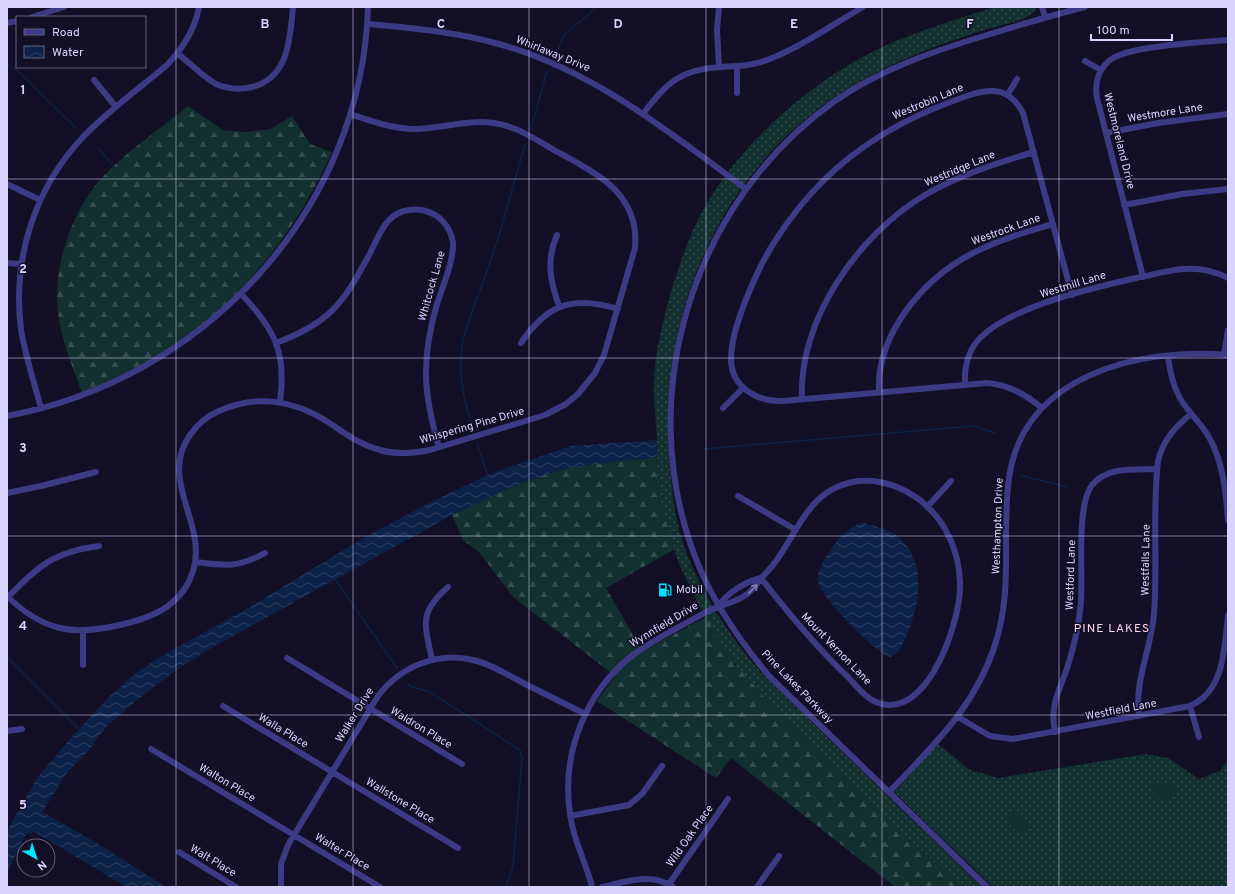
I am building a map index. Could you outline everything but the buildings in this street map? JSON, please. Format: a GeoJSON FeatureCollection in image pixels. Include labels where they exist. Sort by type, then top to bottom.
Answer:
{"type":"FeatureCollection","features":[{"type":"Feature","properties":{"kind":"street"},"geometry":{"type":"LineString","coordinates":[[35,16],[64,7]]}},
{"type":"Feature","properties":{"kind":"street"},"geometry":{"type":"LineString","coordinates":[[41,408],[22,329],[19,294],[21,264],[29,230],[40,200],[53,175],[70,152],[90,130],[178,54],[191,33],[199,7]]}},
{"type":"Feature","properties":{"kind":"street"},"geometry":{"type":"LineString","coordinates":[[178,54],[208,79],[221,86],[241,89],[260,85],[275,74],[285,58],[293,7]]}},
{"type":"Feature","properties":{"kind":"street"},"geometry":{"type":"LineString","coordinates":[[7,416],[89,394],[148,366],[192,336],[242,294],[276,255],[306,211],[330,166],[350,114],[360,75],[368,24],[368,7]]}},
{"type":"Feature","properties":{"kind":"street"},"geometry":{"type":"LineString","coordinates":[[719,7],[717,30],[719,67]]}},
{"type":"Feature","properties":{"kind":"street"},"geometry":{"type":"LineString","coordinates":[[643,114],[663,88],[679,77],[693,71],[758,63],[775,57],[863,7]]}},
{"type":"Feature","properties":{"kind":"street"},"geometry":{"type":"LineString","coordinates":[[1042,7],[1045,17]]}},
{"type":"Feature","properties":{"kind":"street","name":"Pine Lakes Parkway"},"geometry":{"type":"LineString","coordinates":[[987,887],[769,676],[752,656],[719,606],[697,562],[679,504],[672,453],[672,394],[681,330],[695,284],[718,233],[746,189],[770,160],[798,131],[824,110],[860,85],[886,71],[930,54],[1045,17],[1085,7]]}},
{"type":"Feature","properties":{"kind":"street","name":"Whirlaway Drive"},"geometry":{"type":"LineString","coordinates":[[368,24],[457,34],[512,48],[549,61],[588,79],[643,114],[746,189]]}},
{"type":"Feature","properties":{"kind":"street"},"geometry":{"type":"LineString","coordinates":[[1085,61],[1101,70],[1110,60],[1125,53],[1228,40]]}},
{"type":"Feature","properties":{"kind":"street"},"geometry":{"type":"LineString","coordinates":[[737,66],[737,93]]}},
{"type":"Feature","properties":{"kind":"street","name":"Westmoreland Drive"},"geometry":{"type":"LineString","coordinates":[[1101,70],[1096,90],[1143,276]]}},
{"type":"Feature","properties":{"kind":"street"},"geometry":{"type":"LineString","coordinates":[[1017,79],[1008,94],[1023,113],[1072,295]]}},
{"type":"Feature","properties":{"kind":"street"},"geometry":{"type":"LineString","coordinates":[[94,80],[116,107]]}},
{"type":"Feature","properties":{"kind":"street","name":"Westrobin Lane"},"geometry":{"type":"LineString","coordinates":[[743,388],[734,374],[731,358],[741,314],[756,276],[772,246],[786,224],[810,194],[857,151],[907,120],[981,91],[994,90],[1008,94]]}},
{"type":"Feature","properties":{"kind":"street","name":"Whispering Pine Drive"},"geometry":{"type":"LineString","coordinates":[[7,597],[28,614],[43,622],[64,629],[83,631],[112,626],[148,616],[165,608],[176,600],[191,576],[196,562],[196,541],[182,494],[179,476],[181,456],[186,441],[201,423],[220,410],[256,401],[280,401],[313,412],[359,442],[379,450],[395,453],[411,453],[439,447],[545,414],[572,399],[587,384],[599,365],[632,261],[636,235],[634,221],[628,207],[619,193],[608,182],[528,135],[502,124],[474,122],[424,129],[400,129],[350,114]]}},
{"type":"Feature","properties":{"kind":"street","name":"Westmore Lane"},"geometry":{"type":"LineString","coordinates":[[1106,133],[1164,122],[1228,114]]}},
{"type":"Feature","properties":{"kind":"street","name":"Westridge Lane"},"geometry":{"type":"LineString","coordinates":[[802,399],[802,381],[805,360],[822,310],[842,273],[873,236],[908,206],[938,187],[983,168],[1034,152]]}},
{"type":"Feature","properties":{"kind":"street"},"geometry":{"type":"LineString","coordinates":[[7,184],[40,200]]}},
{"type":"Feature","properties":{"kind":"street"},"geometry":{"type":"LineString","coordinates":[[1124,205],[1182,194],[1228,189]]}},
{"type":"Feature","properties":{"kind":"street","name":"Whitcock Lane"},"geometry":{"type":"LineString","coordinates":[[276,343],[310,329],[336,309],[350,290],[383,229],[394,216],[402,212],[415,209],[435,214],[448,228],[453,246],[430,329],[426,363],[428,404],[439,447]]}},
{"type":"Feature","properties":{"kind":"street","name":"Westrock Lane"},"geometry":{"type":"LineString","coordinates":[[879,392],[880,368],[892,336],[908,309],[929,284],[947,269],[972,253],[1008,238],[1053,224]]}},
{"type":"Feature","properties":{"kind":"street"},"geometry":{"type":"LineString","coordinates":[[557,235],[550,256],[550,268],[551,282],[559,306]]}},
{"type":"Feature","properties":{"kind":"street"},"geometry":{"type":"LineString","coordinates":[[7,263],[21,264]]}},
{"type":"Feature","properties":{"kind":"street","name":"Westmill Lane"},"geometry":{"type":"LineString","coordinates":[[965,384],[965,368],[968,356],[982,336],[997,324],[1013,316],[1072,295],[1143,276],[1175,270],[1196,269],[1214,272],[1228,278]]}},
{"type":"Feature","properties":{"kind":"street"},"geometry":{"type":"LineString","coordinates":[[242,294],[263,318],[276,343],[282,367],[280,401]]}},
{"type":"Feature","properties":{"kind":"street"},"geometry":{"type":"LineString","coordinates":[[521,344],[536,323],[559,306],[586,302],[618,309]]}},
{"type":"Feature","properties":{"kind":"street"},"geometry":{"type":"LineString","coordinates":[[1226,354],[1228,330]]}},
{"type":"Feature","properties":{"kind":"street","name":"Westhampton Drive"},"geometry":{"type":"LineString","coordinates":[[889,792],[958,717],[984,672],[999,631],[1004,605],[1007,573],[1007,509],[1010,473],[1020,441],[1042,408],[1066,387],[1091,374],[1125,363],[1168,356],[1226,354]]}},
{"type":"Feature","properties":{"kind":"street"},"geometry":{"type":"LineString","coordinates":[[1168,356],[1173,384],[1181,400],[1207,434],[1217,454],[1228,520]]}},
{"type":"Feature","properties":{"kind":"street"},"geometry":{"type":"LineString","coordinates":[[723,408],[743,388],[752,395],[766,400],[802,399],[965,384],[992,384],[1007,387],[1024,395],[1042,408]]}},
{"type":"Feature","properties":{"kind":"street","name":"Westfalls Lane"},"geometry":{"type":"LineString","coordinates":[[1139,716],[1137,696],[1152,629],[1154,609],[1157,469],[1159,456],[1164,443],[1173,430],[1191,414]]}},
{"type":"Feature","properties":{"kind":"street","name":"Westford Lane"},"geometry":{"type":"LineString","coordinates":[[1055,732],[1053,717],[1054,704],[1071,654],[1079,615],[1083,574],[1083,508],[1087,493],[1095,481],[1106,474],[1120,470],[1157,469]]}},
{"type":"Feature","properties":{"kind":"street"},"geometry":{"type":"LineString","coordinates":[[7,493],[96,472]]}},
{"type":"Feature","properties":{"kind":"street","name":"Mount Vernon Lane"},"geometry":{"type":"LineString","coordinates":[[719,606],[731,604],[754,588],[761,578],[774,564],[809,509],[819,498],[836,487],[852,482],[869,480],[890,484],[909,494],[927,507],[942,525],[953,546],[959,568],[960,593],[953,625],[937,664],[921,689],[905,702],[887,705],[876,702],[868,696],[812,642],[761,578]]}},
{"type":"Feature","properties":{"kind":"street"},"geometry":{"type":"LineString","coordinates":[[927,507],[951,481]]}},
{"type":"Feature","properties":{"kind":"street"},"geometry":{"type":"LineString","coordinates":[[738,496],[796,530]]}},
{"type":"Feature","properties":{"kind":"street"},"geometry":{"type":"LineString","coordinates":[[7,597],[36,570],[52,559],[69,551],[99,546]]}},
{"type":"Feature","properties":{"kind":"street"},"geometry":{"type":"LineString","coordinates":[[196,562],[231,566],[265,553]]}},
{"type":"Feature","properties":{"kind":"street","name":"Mount Vernon Lane"},"geometry":{"type":"LineString","coordinates":[[719,606],[725,597],[748,582],[761,578]]}},
{"type":"Feature","properties":{"kind":"street"},"geometry":{"type":"LineString","coordinates":[[432,660],[426,631],[426,615],[431,603],[448,587]]}},
{"type":"Feature","properties":{"kind":"street","name":"Wynnfield Drive"},"geometry":{"type":"LineString","coordinates":[[592,887],[570,816],[568,789],[569,765],[575,740],[585,714],[603,684],[632,656],[719,606]]}},
{"type":"Feature","properties":{"kind":"street","name":"Westfield Lane"},"geometry":{"type":"LineString","coordinates":[[958,717],[983,733],[997,738],[1022,738],[1190,706],[1206,697],[1217,680],[1228,615]]}},
{"type":"Feature","properties":{"kind":"street"},"geometry":{"type":"LineString","coordinates":[[83,631],[83,665]]}},
{"type":"Feature","properties":{"kind":"street","name":"Waldron Place"},"geometry":{"type":"LineString","coordinates":[[287,658],[462,764]]}},
{"type":"Feature","properties":{"kind":"street","name":"Walker Drive"},"geometry":{"type":"LineString","coordinates":[[281,887],[281,864],[285,851],[293,835],[378,696],[392,680],[412,668],[432,660],[457,658],[478,661],[585,714]]}},
{"type":"Feature","properties":{"kind":"street","name":"Walla Place"},"geometry":{"type":"LineString","coordinates":[[223,706],[332,772]]}},
{"type":"Feature","properties":{"kind":"street"},"geometry":{"type":"LineString","coordinates":[[1190,706],[1199,736]]}},
{"type":"Feature","properties":{"kind":"street"},"geometry":{"type":"LineString","coordinates":[[7,731],[22,729]]}},
{"type":"Feature","properties":{"kind":"street","name":"Walton Place"},"geometry":{"type":"LineString","coordinates":[[151,749],[293,835]]}},
{"type":"Feature","properties":{"kind":"street"},"geometry":{"type":"LineString","coordinates":[[570,816],[629,805],[642,794],[662,766]]}},
{"type":"Feature","properties":{"kind":"street","name":"Wallstone Place"},"geometry":{"type":"LineString","coordinates":[[332,772],[458,848]]}},
{"type":"Feature","properties":{"kind":"street","name":"Wild Oak Place"},"geometry":{"type":"LineString","coordinates":[[671,886],[728,799]]}},
{"type":"Feature","properties":{"kind":"street","name":"Walter Place"},"geometry":{"type":"LineString","coordinates":[[293,835],[380,887]]}},
{"type":"Feature","properties":{"kind":"street","name":"Walt Place"},"geometry":{"type":"LineString","coordinates":[[179,852],[236,887]]}},
{"type":"Feature","properties":{"kind":"street"},"geometry":{"type":"LineString","coordinates":[[757,887],[780,856]]}},
{"type":"Feature","properties":{"kind":"street"},"geometry":{"type":"LineString","coordinates":[[602,887],[644,878],[671,886]]}},
{"type":"Feature","properties":{"kind":"green space"},"geometry":{"type":"Polygon","coordinates":[[[995,7],[1037,7],[1030,15],[1017,21],[934,47],[879,71],[861,81],[844,91],[801,123],[764,160],[732,202],[707,247],[688,296],[675,346],[669,399],[669,452],[676,518],[689,559],[716,612],[751,661],[764,676],[982,887],[960,887],[835,770],[795,730],[757,690],[736,665],[711,627],[693,594],[679,563],[663,516],[658,486],[654,380],[657,349],[669,299],[674,281],[694,228],[724,177],[764,131],[786,110],[810,91],[834,74],[875,50],[909,36],[995,7]]]}},
{"type":"Feature","properties":{"kind":"green space"},"geometry":{"type":"Polygon","coordinates":[[[188,106],[223,130],[245,132],[270,129],[292,116],[310,144],[332,152],[317,183],[282,240],[239,291],[188,335],[160,354],[82,394],[65,343],[58,312],[58,278],[66,242],[81,208],[100,180],[120,160],[188,106]]]}},
{"type":"Feature","properties":{"kind":"green space"},"geometry":{"type":"Polygon","coordinates":[[[657,457],[660,503],[675,549],[606,588],[642,651],[706,617],[734,663],[774,708],[844,778],[960,887],[895,887],[731,758],[716,778],[597,701],[615,676],[513,597],[479,552],[463,540],[452,515],[530,479],[557,471],[594,464],[657,457]]]}},
{"type":"Feature","properties":{"kind":"green space"},"geometry":{"type":"Polygon","coordinates":[[[938,744],[970,770],[998,778],[1146,754],[1168,758],[1199,779],[1220,771],[1228,760],[1228,887],[993,887],[894,792],[938,744]]]}},
{"type":"Feature","properties":{"kind":"green space"},"geometry":{"type":"Polygon","coordinates":[[[1153,783],[1172,783],[1176,787],[1174,794],[1166,800],[1156,797],[1150,789],[1153,783]]]}},
{"type":"Feature","properties":{"kind":"green space"},"geometry":{"type":"Polygon","coordinates":[[[1013,811],[1020,812],[1027,820],[1028,827],[1019,834],[1008,824],[1008,816],[1013,811]]]}},
{"type":"Feature","properties":{"kind":"water"},"geometry":{"type":"Polygon","coordinates":[[[657,440],[657,457],[580,466],[556,471],[514,486],[452,515],[213,647],[179,668],[142,696],[109,724],[96,739],[91,748],[67,773],[42,812],[97,843],[166,887],[126,887],[56,845],[56,838],[45,838],[35,832],[26,834],[24,838],[16,838],[16,854],[7,872],[7,831],[37,778],[108,698],[130,678],[153,661],[250,607],[369,535],[431,502],[492,473],[571,446],[657,440]]]}},
{"type":"Feature","properties":{"kind":"water"},"geometry":{"type":"Polygon","coordinates":[[[864,523],[885,529],[896,535],[906,544],[916,567],[918,592],[913,617],[902,645],[891,657],[874,647],[850,624],[829,600],[818,582],[818,575],[821,566],[833,546],[849,530],[864,523]]]}},
{"type":"Feature","properties":{"kind":"waterway"},"geometry":{"type":"LineString","coordinates":[[558,51],[563,36],[597,7]]}},
{"type":"Feature","properties":{"kind":"waterway"},"geometry":{"type":"LineString","coordinates":[[7,64],[19,72],[77,129]]}},
{"type":"Feature","properties":{"kind":"waterway"},"geometry":{"type":"LineString","coordinates":[[531,129],[547,71]]}},
{"type":"Feature","properties":{"kind":"waterway"},"geometry":{"type":"LineString","coordinates":[[473,427],[466,406],[462,384],[461,351],[463,340],[497,240],[525,145]]}},
{"type":"Feature","properties":{"kind":"waterway"},"geometry":{"type":"LineString","coordinates":[[98,148],[114,167]]}},
{"type":"Feature","properties":{"kind":"waterway"},"geometry":{"type":"LineString","coordinates":[[703,449],[974,426],[995,433]]}},
{"type":"Feature","properties":{"kind":"waterway"},"geometry":{"type":"LineString","coordinates":[[477,443],[488,477]]}},
{"type":"Feature","properties":{"kind":"waterway"},"geometry":{"type":"LineString","coordinates":[[1019,475],[1067,487]]}},
{"type":"Feature","properties":{"kind":"waterway"},"geometry":{"type":"LineString","coordinates":[[335,579],[397,668]]}},
{"type":"Feature","properties":{"kind":"waterway"},"geometry":{"type":"LineString","coordinates":[[7,657],[79,729]]}},
{"type":"Feature","properties":{"kind":"waterway"},"geometry":{"type":"LineString","coordinates":[[408,683],[410,686],[430,692],[520,750],[522,759],[513,867],[506,887]]}},
{"type":"Feature","properties":{"kind":"place","name":"Mobil"},"geometry":{"type":"Point","coordinates":[665,590]}},
{"type":"Feature","properties":{"kind":"district","name":"PINE LAKES"},"geometry":{"type":"Point","coordinates":[1112,629]}}]}
